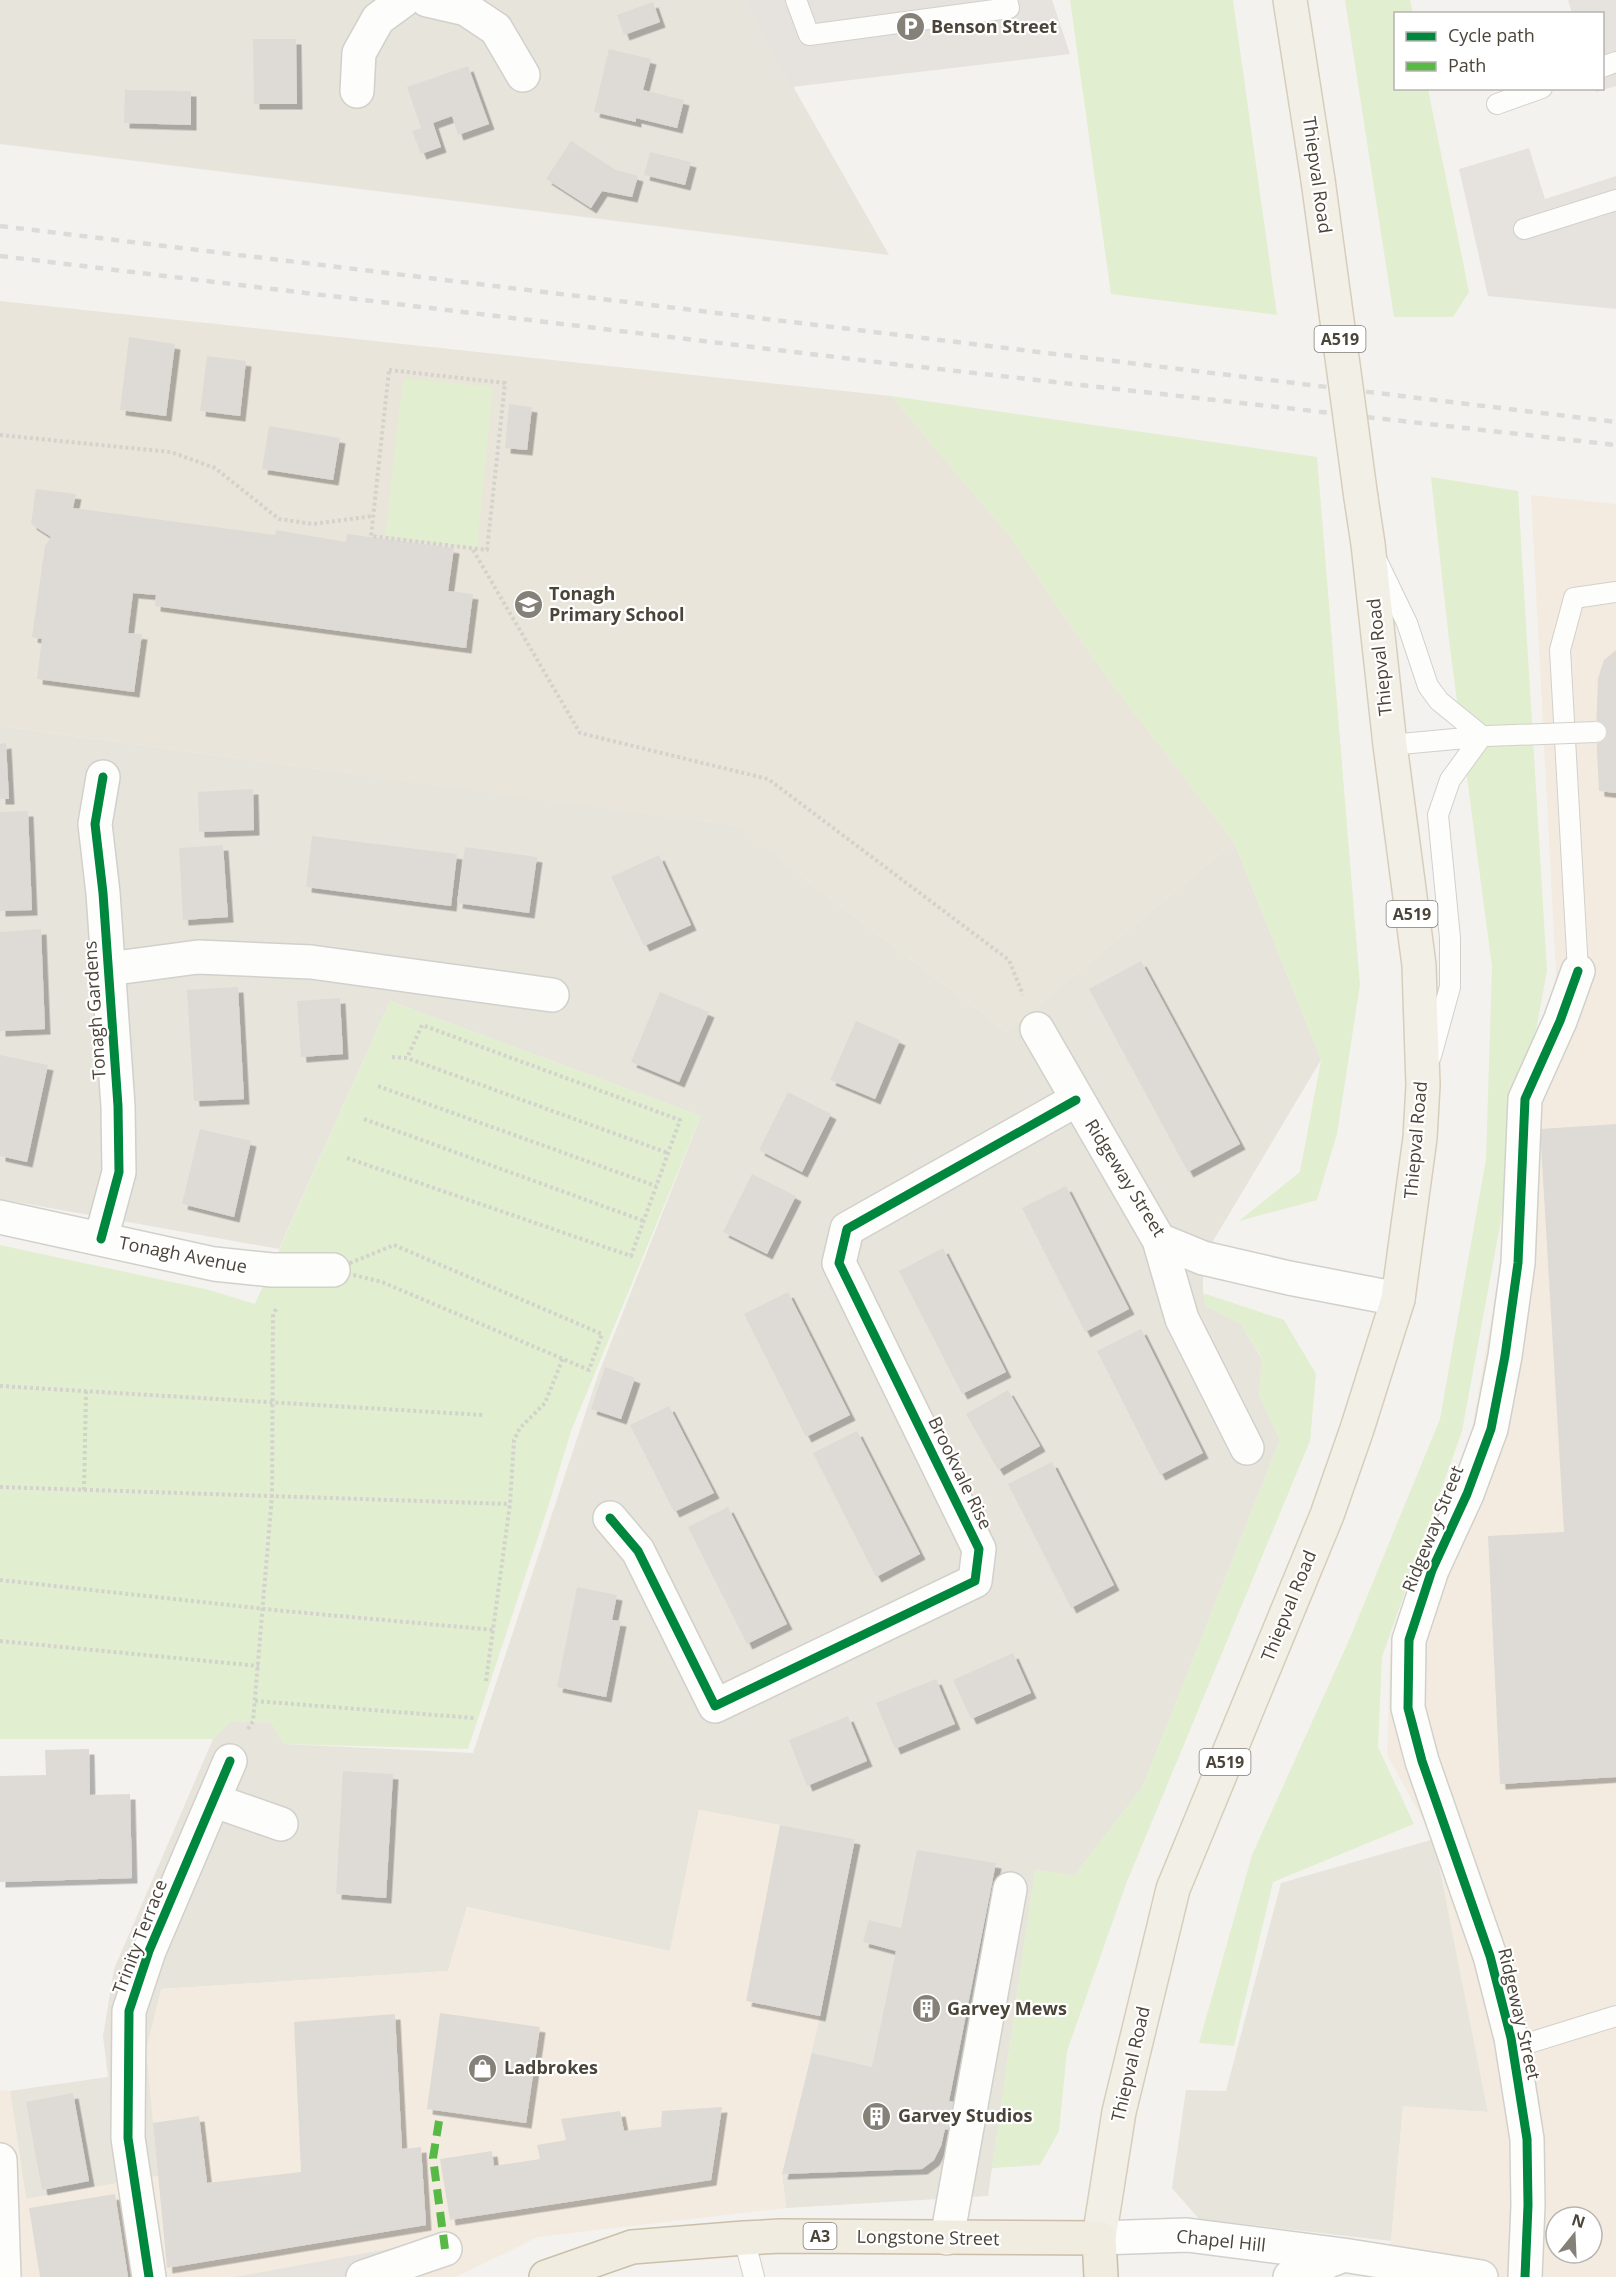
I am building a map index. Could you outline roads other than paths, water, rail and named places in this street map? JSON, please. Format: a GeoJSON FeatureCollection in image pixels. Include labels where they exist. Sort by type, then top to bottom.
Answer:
{"type":"FeatureCollection","features":[{"type":"Feature","properties":{"kind":"highway","name":"Longstone Street"},"geometry":{"type":"LineString","coordinates":[[546,2277],[632,2247],[744,2238],[781,2236],[1099,2238]]}},
{"type":"Feature","properties":{"kind":"highway"},"geometry":{"type":"LineString","coordinates":[[1099,2238],[1101,2277]]}},
{"type":"Feature","properties":{"kind":"main road","name":"Thiepval Road"},"geometry":{"type":"LineString","coordinates":[[1099,2238],[1119,2112],[1173,1889],[1327,1515],[1357,1429],[1398,1299],[1420,1138],[1423,1085],[1419,965],[1390,745],[1368,544],[1318,180],[1290,0]]}},
{"type":"Feature","properties":{"kind":"street"},"geometry":{"type":"LineString","coordinates":[[357,92],[359,53],[378,19],[404,0]]}},
{"type":"Feature","properties":{"kind":"street"},"geometry":{"type":"LineString","coordinates":[[427,0],[466,9],[496,28],[523,75]]}},
{"type":"Feature","properties":{"kind":"street","name":"Tonagh Gardens"},"geometry":{"type":"LineString","coordinates":[[101,1239],[119,1172],[118,1106],[95,824],[103,777]]}},
{"type":"Feature","properties":{"kind":"street","name":"Tonagh Gardens"},"geometry":{"type":"LineString","coordinates":[[108,969],[198,957],[311,962],[552,995]]}},
{"type":"Feature","properties":{"kind":"street","name":"Ridgeway Street"},"geometry":{"type":"LineString","coordinates":[[1525,2277],[1528,2205],[1527,2139],[1513,2048],[1490,1956],[1422,1761],[1408,1708],[1409,1640],[1432,1570],[1467,1494],[1491,1429],[1505,1356],[1518,1263],[1525,1099],[1560,1022],[1578,970]]}},
{"type":"Feature","properties":{"kind":"street","name":"Ridgeway Street"},"geometry":{"type":"LineString","coordinates":[[1037,1029],[1159,1240],[1203,1258],[1289,1278],[1398,1299]]}},
{"type":"Feature","properties":{"kind":"street","name":"Brookvale Rise"},"geometry":{"type":"LineString","coordinates":[[610,1518],[638,1551],[716,1706],[975,1581],[979,1549],[839,1263],[847,1229],[1077,1100]]}},
{"type":"Feature","properties":{"kind":"street","name":"Tonagh Avenue"},"geometry":{"type":"LineString","coordinates":[[0,1217],[214,1264],[272,1270],[333,1270]]}},
{"type":"Feature","properties":{"kind":"street"},"geometry":{"type":"LineString","coordinates":[[1159,1240],[1182,1319],[1247,1448]]}},
{"type":"Feature","properties":{"kind":"street","name":"Trinity Terrace"},"geometry":{"type":"LineString","coordinates":[[148,2277],[128,2138],[129,2011],[149,1951],[215,1801],[230,1761]]}},
{"type":"Feature","properties":{"kind":"street"},"geometry":{"type":"LineString","coordinates":[[215,1801],[281,1824]]}},
{"type":"Feature","properties":{"kind":"street"},"geometry":{"type":"LineString","coordinates":[[947,2238],[1010,1889]]}},
{"type":"Feature","properties":{"kind":"street"},"geometry":{"type":"LineString","coordinates":[[0,2160],[4,2277]]}},
{"type":"Feature","properties":{"kind":"street","name":"Chapel Hill"},"geometry":{"type":"LineString","coordinates":[[1099,2238],[1187,2235],[1343,2255],[1481,2277]]}},
{"type":"Feature","properties":{"kind":"street"},"geometry":{"type":"LineString","coordinates":[[363,2277],[445,2249]]}},
{"type":"Feature","properties":{"kind":"street"},"geometry":{"type":"LineString","coordinates":[[1290,2277],[1343,2255]]}},
{"type":"Feature","properties":{"kind":"lane"},"geometry":{"type":"LineString","coordinates":[[796,0],[809,36],[1009,8],[1007,0]]}},
{"type":"Feature","properties":{"kind":"lane"},"geometry":{"type":"LineString","coordinates":[[1497,105],[1537,90]]}},
{"type":"Feature","properties":{"kind":"lane"},"geometry":{"type":"LineString","coordinates":[[1524,229],[1616,200]]}},
{"type":"Feature","properties":{"kind":"lane"},"geometry":{"type":"LineString","coordinates":[[1368,544],[1407,623],[1428,686],[1439,701],[1485,736]]}},
{"type":"Feature","properties":{"kind":"lane"},"geometry":{"type":"LineString","coordinates":[[1578,970],[1560,650],[1574,598],[1616,592]]}},
{"type":"Feature","properties":{"kind":"lane"},"geometry":{"type":"LineString","coordinates":[[1390,745],[1485,736],[1596,732]]}},
{"type":"Feature","properties":{"kind":"lane"},"geometry":{"type":"LineString","coordinates":[[1423,1085],[1450,987],[1450,938],[1438,815],[1449,780],[1485,736]]}},
{"type":"Feature","properties":{"kind":"lane"},"geometry":{"type":"LineString","coordinates":[[1513,2048],[1601,2023],[1616,2016]]}},
{"type":"Feature","properties":{"kind":"lane"},"geometry":{"type":"LineString","coordinates":[[744,2238],[754,2277]]}},
{"type":"Feature","properties":{"kind":"railway"},"geometry":{"type":"LineString","coordinates":[[0,226],[1616,422]]}},
{"type":"Feature","properties":{"kind":"railway"},"geometry":{"type":"LineString","coordinates":[[0,256],[885,363],[1616,445]]}},
{"type":"Feature","properties":{"kind":"place","name":"Benson Street"},"geometry":{"type":"Point","coordinates":[910,27]}},
{"type":"Feature","properties":{"kind":"place","name":"Tonagh Primary School"},"geometry":{"type":"Point","coordinates":[528,604]}},
{"type":"Feature","properties":{"kind":"place","name":"Garvey Mews"},"geometry":{"type":"Point","coordinates":[926,2009]}},
{"type":"Feature","properties":{"kind":"place","name":"Ladbrokes"},"geometry":{"type":"Point","coordinates":[483,2068]}},
{"type":"Feature","properties":{"kind":"place","name":"Garvey Studios"},"geometry":{"type":"Point","coordinates":[877,2116]}}]}
